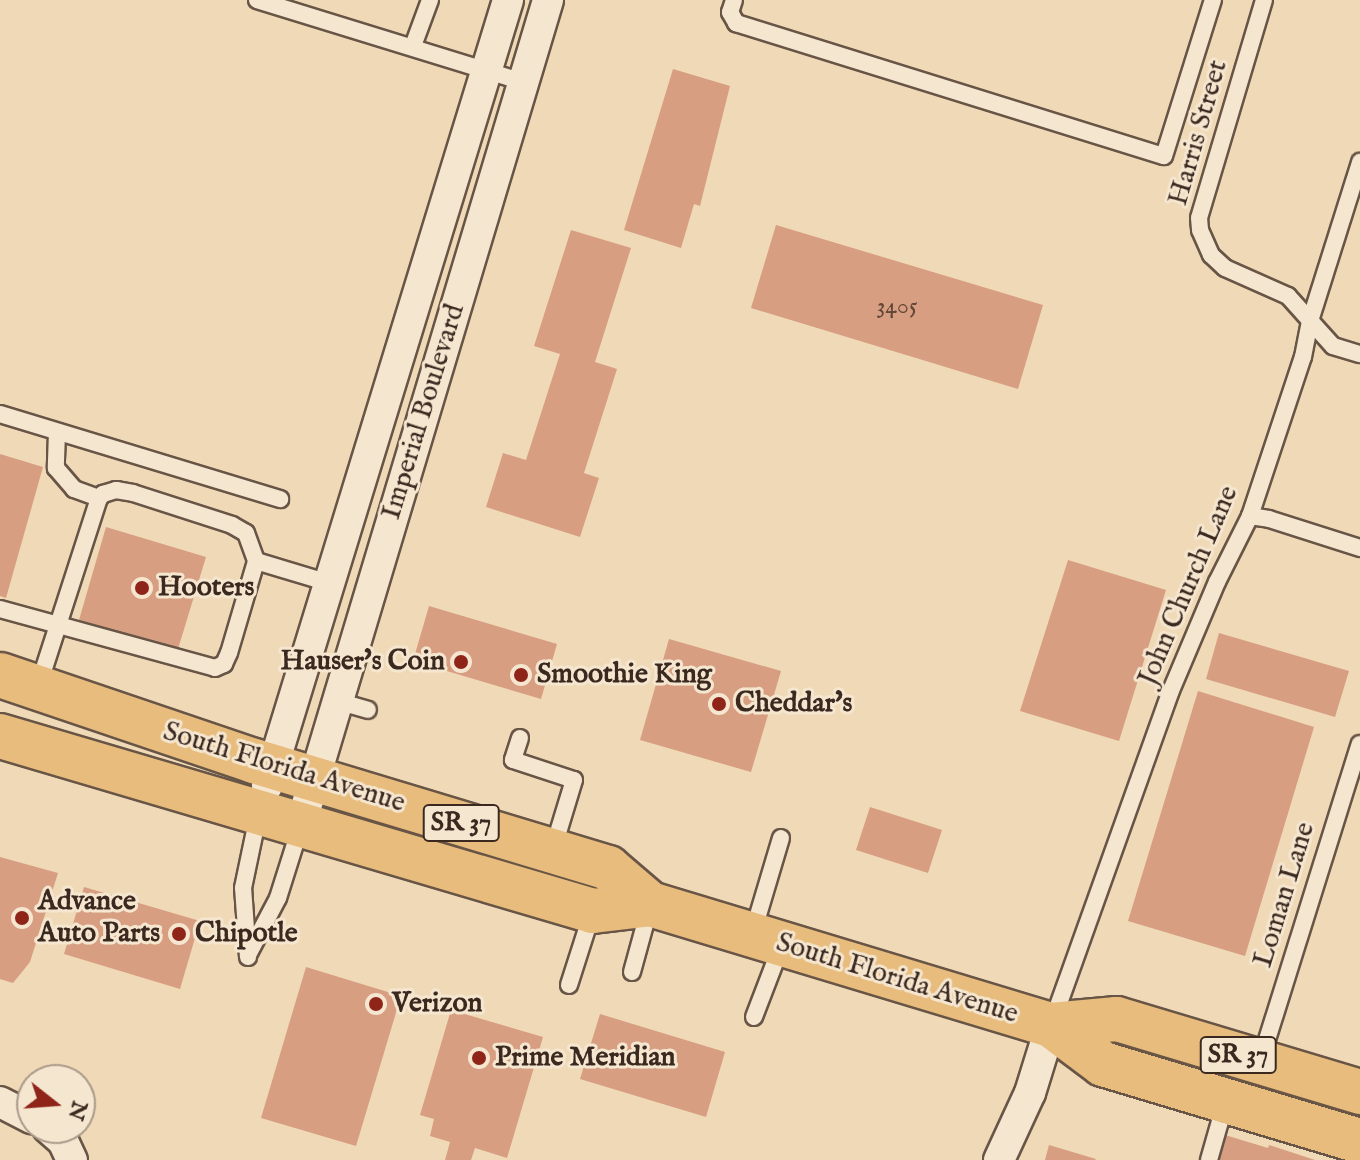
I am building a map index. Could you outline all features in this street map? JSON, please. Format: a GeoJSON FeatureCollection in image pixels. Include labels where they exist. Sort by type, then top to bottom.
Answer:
{"type":"FeatureCollection","features":[{"type":"Feature","properties":{"kind":"main road","name":"South Florida Avenue"},"geometry":{"type":"LineString","coordinates":[[19,681],[273,766],[608,868],[650,904],[1051,1025],[1103,1064],[1360,1141]]}},
{"type":"Feature","properties":{"kind":"main road","name":"South Florida Avenue"},"geometry":{"type":"LineString","coordinates":[[1,739],[593,911],[650,904]]}},
{"type":"Feature","properties":{"kind":"main road","name":"South Florida Avenue"},"geometry":{"type":"LineString","coordinates":[[1051,1025],[1117,1019],[1360,1092]]}},
{"type":"Feature","properties":{"kind":"street","name":"Imperial Boulevard"},"geometry":{"type":"LineString","coordinates":[[259,812],[508,0]]}},
{"type":"Feature","properties":{"kind":"street","name":"Imperial Boulevard"},"geometry":{"type":"LineString","coordinates":[[301,824],[548,0]]}},
{"type":"Feature","properties":{"kind":"street"},"geometry":{"type":"LineString","coordinates":[[999,1160],[1030,1093],[1051,1025]]}},
{"type":"Feature","properties":{"kind":"lane"},"geometry":{"type":"LineString","coordinates":[[257,0],[524,82]]}},
{"type":"Feature","properties":{"kind":"lane"},"geometry":{"type":"LineString","coordinates":[[413,46],[430,0]]}},
{"type":"Feature","properties":{"kind":"lane"},"geometry":{"type":"LineString","coordinates":[[734,0],[730,12],[736,23],[1164,156],[1213,0]]}},
{"type":"Feature","properties":{"kind":"lane","name":"Harris Street"},"geometry":{"type":"LineString","coordinates":[[1264,0],[1199,218],[1200,230],[1211,255],[1225,268],[1288,296],[1333,346],[1360,354]]}},
{"type":"Feature","properties":{"kind":"lane","name":"John Church Lane"},"geometry":{"type":"LineString","coordinates":[[1051,1025],[1170,693],[1217,582],[1250,516],[1303,357],[1310,321],[1360,162]]}},
{"type":"Feature","properties":{"kind":"lane"},"geometry":{"type":"LineString","coordinates":[[0,414],[280,499]]}},
{"type":"Feature","properties":{"kind":"lane"},"geometry":{"type":"LineString","coordinates":[[0,609],[215,668],[224,664],[229,653],[256,561],[246,533],[232,525],[133,493],[116,490],[99,498],[74,489],[56,468],[57,432]]}},
{"type":"Feature","properties":{"kind":"lane"},"geometry":{"type":"LineString","coordinates":[[19,681],[56,626],[99,498]]}},
{"type":"Feature","properties":{"kind":"lane"},"geometry":{"type":"LineString","coordinates":[[1250,516],[1269,519],[1360,548]]}},
{"type":"Feature","properties":{"kind":"lane"},"geometry":{"type":"LineString","coordinates":[[256,561],[329,583]]}},
{"type":"Feature","properties":{"kind":"lane"},"geometry":{"type":"LineString","coordinates":[[337,701],[368,710]]}},
{"type":"Feature","properties":{"kind":"lane"},"geometry":{"type":"LineString","coordinates":[[520,738],[513,760],[574,780],[552,851]]}},
{"type":"Feature","properties":{"kind":"lane","name":"Loman Lane"},"geometry":{"type":"LineString","coordinates":[[1260,1062],[1360,744]]}},
{"type":"Feature","properties":{"kind":"lane"},"geometry":{"type":"LineString","coordinates":[[259,812],[243,888],[248,957],[278,898],[301,824]]}},
{"type":"Feature","properties":{"kind":"lane"},"geometry":{"type":"LineString","coordinates":[[754,1017],[781,838]]}},
{"type":"Feature","properties":{"kind":"lane"},"geometry":{"type":"LineString","coordinates":[[632,972],[650,904]]}},
{"type":"Feature","properties":{"kind":"lane"},"geometry":{"type":"LineString","coordinates":[[569,985],[593,911]]}},
{"type":"Feature","properties":{"kind":"lane"},"geometry":{"type":"LineString","coordinates":[[1209,1160],[1226,1101]]}},
{"type":"Feature","properties":{"kind":"building"},"geometry":{"type":"Polygon","coordinates":[[[673,69],[730,86],[700,206],[694,204],[681,248],[624,230],[673,69]]]}},
{"type":"Feature","properties":{"kind":"building"},"geometry":{"type":"Polygon","coordinates":[[[776,225],[1043,305],[1018,389],[751,308],[776,225]]]}},
{"type":"Feature","properties":{"kind":"building"},"geometry":{"type":"Polygon","coordinates":[[[571,230],[631,248],[595,362],[617,369],[584,473],[599,478],[580,537],[486,507],[503,453],[526,460],[560,354],[534,346],[571,230]]]}},
{"type":"Feature","properties":{"kind":"building"},"geometry":{"type":"Polygon","coordinates":[[[0,454],[43,467],[6,598],[0,596],[0,454]]]}},
{"type":"Feature","properties":{"kind":"building","name":"Hooters"},"geometry":{"type":"Polygon","coordinates":[[[106,527],[206,557],[178,649],[79,620],[106,527]]]}},
{"type":"Feature","properties":{"kind":"building"},"geometry":{"type":"Polygon","coordinates":[[[1068,560],[1166,590],[1119,741],[1020,711],[1068,560]]]}},
{"type":"Feature","properties":{"kind":"building"},"geometry":{"type":"Polygon","coordinates":[[[429,606],[557,644],[541,699],[413,661],[429,606]]]}},
{"type":"Feature","properties":{"kind":"building"},"geometry":{"type":"Polygon","coordinates":[[[1219,633],[1349,671],[1335,717],[1206,679],[1219,633]]]}},
{"type":"Feature","properties":{"kind":"building"},"geometry":{"type":"Polygon","coordinates":[[[669,639],[781,671],[751,772],[640,740],[669,639]]]}},
{"type":"Feature","properties":{"kind":"building"},"geometry":{"type":"Polygon","coordinates":[[[1198,691],[1314,727],[1245,956],[1128,921],[1198,691]]]}},
{"type":"Feature","properties":{"kind":"building"},"geometry":{"type":"Polygon","coordinates":[[[870,807],[942,830],[928,873],[856,850],[870,807]]]}},
{"type":"Feature","properties":{"kind":"building","name":"Advance Auto Parts"},"geometry":{"type":"Polygon","coordinates":[[[0,857],[58,873],[30,962],[13,983],[0,979],[0,857]]]}},
{"type":"Feature","properties":{"kind":"building"},"geometry":{"type":"Polygon","coordinates":[[[84,887],[200,921],[180,989],[64,954],[84,887]]]}},
{"type":"Feature","properties":{"kind":"building"},"geometry":{"type":"Polygon","coordinates":[[[306,967],[401,996],[356,1146],[261,1118],[306,967]]]}},
{"type":"Feature","properties":{"kind":"building"},"geometry":{"type":"Polygon","coordinates":[[[451,1010],[543,1037],[507,1158],[475,1148],[471,1160],[445,1160],[450,1142],[430,1136],[434,1119],[420,1115],[451,1010]]]}},
{"type":"Feature","properties":{"kind":"building"},"geometry":{"type":"Polygon","coordinates":[[[600,1014],[725,1052],[706,1117],[580,1079],[600,1014]]]}},
{"type":"Feature","properties":{"kind":"building"},"geometry":{"type":"Polygon","coordinates":[[[1225,1135],[1268,1148],[1269,1145],[1315,1160],[1217,1160],[1225,1135]]]}},
{"type":"Feature","properties":{"kind":"building"},"geometry":{"type":"Polygon","coordinates":[[[1049,1145],[1096,1159],[1045,1160],[1049,1145]]]}},
{"type":"Feature","properties":{"kind":"place","name":"Hooters"},"geometry":{"type":"Point","coordinates":[142,588]}},
{"type":"Feature","properties":{"kind":"place","name":"Hauser's Coin"},"geometry":{"type":"Point","coordinates":[461,662]}},
{"type":"Feature","properties":{"kind":"place","name":"Smoothie King"},"geometry":{"type":"Point","coordinates":[521,675]}},
{"type":"Feature","properties":{"kind":"place","name":"Cheddar's"},"geometry":{"type":"Point","coordinates":[719,704]}},
{"type":"Feature","properties":{"kind":"place","name":"Advance Auto Parts"},"geometry":{"type":"Point","coordinates":[22,918]}},
{"type":"Feature","properties":{"kind":"place","name":"Chipotle"},"geometry":{"type":"Point","coordinates":[179,934]}},
{"type":"Feature","properties":{"kind":"place","name":"Verizon"},"geometry":{"type":"Point","coordinates":[376,1004]}},
{"type":"Feature","properties":{"kind":"place","name":"Prime Meridian"},"geometry":{"type":"Point","coordinates":[479,1058]}}]}
